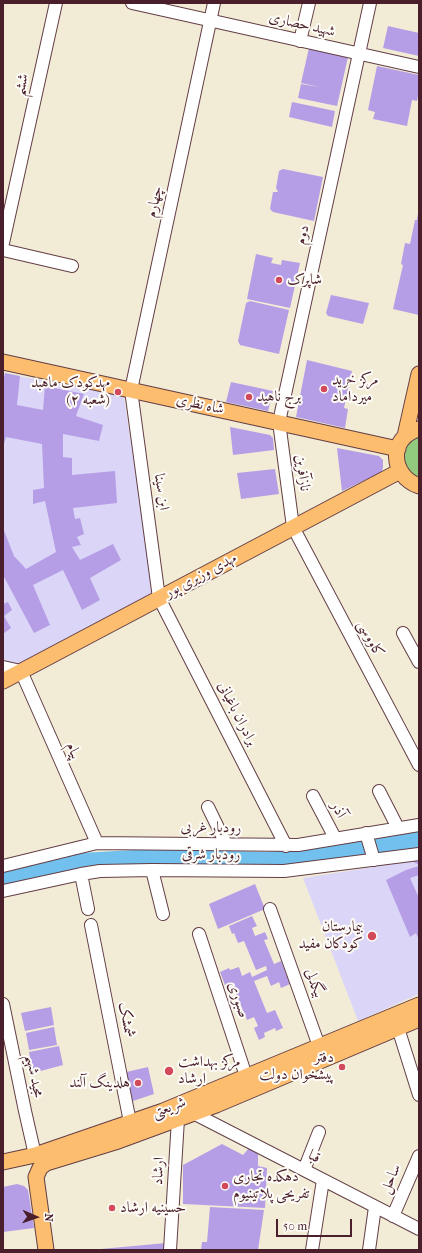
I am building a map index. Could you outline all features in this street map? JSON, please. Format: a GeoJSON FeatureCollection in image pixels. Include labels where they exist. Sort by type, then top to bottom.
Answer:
{"type":"FeatureCollection","features":[{"type":"Feature","properties":{"kind":"main road","name":"شاه نظری"},"geometry":{"type":"LineString","coordinates":[[3,362],[398,449]]}},
{"type":"Feature","properties":{"kind":"main road"},"geometry":{"type":"LineString","coordinates":[[406,436],[419,374]]}},
{"type":"Feature","properties":{"kind":"main road"},"geometry":{"type":"LineString","coordinates":[[418,487],[408,480],[400,471],[396,456],[400,443],[413,430],[419,429]]}},
{"type":"Feature","properties":{"kind":"main road","name":"مهدی وزیری پور"},"geometry":{"type":"LineString","coordinates":[[3,680],[400,471]]}},
{"type":"Feature","properties":{"kind":"main road","name":"شریعتی"},"geometry":{"type":"LineString","coordinates":[[3,1162],[35,1155],[163,1111],[419,1005]]}},
{"type":"Feature","properties":{"kind":"main road","name":"شریعتی"},"geometry":{"type":"LineString","coordinates":[[36,1177],[43,1165],[118,1141],[216,1105],[419,1019]]}},
{"type":"Feature","properties":{"kind":"main road"},"geometry":{"type":"LineString","coordinates":[[3,1167],[26,1167],[36,1177],[46,1250]]}},
{"type":"Feature","properties":{"kind":"street","name":"ششم"},"geometry":{"type":"LineString","coordinates":[[3,243],[56,3]]}},
{"type":"Feature","properties":{"kind":"street","name":"شهید حصاری"},"geometry":{"type":"LineString","coordinates":[[132,3],[154,5],[211,21],[419,67]]}},
{"type":"Feature","properties":{"kind":"street","name":"چهارم"},"geometry":{"type":"LineString","coordinates":[[131,390],[214,3]]}},
{"type":"Feature","properties":{"kind":"street"},"geometry":{"type":"LineString","coordinates":[[300,41],[309,3]]}},
{"type":"Feature","properties":{"kind":"street","name":"دوم"},"geometry":{"type":"LineString","coordinates":[[279,422],[370,3]]}},
{"type":"Feature","properties":{"kind":"street"},"geometry":{"type":"LineString","coordinates":[[3,250],[72,266]]}},
{"type":"Feature","properties":{"kind":"street","name":"ابن سینا"},"geometry":{"type":"LineString","coordinates":[[131,390],[159,598]]}},
{"type":"Feature","properties":{"kind":"street","name":"نازآفرین"},"geometry":{"type":"LineString","coordinates":[[279,422],[293,527]]}},
{"type":"Feature","properties":{"kind":"street","name":"کاووسی"},"geometry":{"type":"LineString","coordinates":[[293,527],[419,765]]}},
{"type":"Feature","properties":{"kind":"street","name":"برادران باغیانی"},"geometry":{"type":"LineString","coordinates":[[159,598],[286,846]]}},
{"type":"Feature","properties":{"kind":"street"},"geometry":{"type":"LineString","coordinates":[[403,633],[419,662]]}},
{"type":"Feature","properties":{"kind":"street"},"geometry":{"type":"LineString","coordinates":[[3,667],[21,671]]}},
{"type":"Feature","properties":{"kind":"street","name":"پیام"},"geometry":{"type":"LineString","coordinates":[[21,671],[97,843]]}},
{"type":"Feature","properties":{"kind":"street"},"geometry":{"type":"LineString","coordinates":[[379,791],[398,828]]}},
{"type":"Feature","properties":{"kind":"street","name":"آذر"},"geometry":{"type":"LineString","coordinates":[[313,796],[335,838]]}},
{"type":"Feature","properties":{"kind":"street"},"geometry":{"type":"LineString","coordinates":[[208,807],[226,844]]}},
{"type":"Feature","properties":{"kind":"street","name":"رودبار غربی"},"geometry":{"type":"LineString","coordinates":[[3,866],[97,843],[286,846],[419,825]]}},
{"type":"Feature","properties":{"kind":"street"},"geometry":{"type":"LineString","coordinates":[[366,833],[374,860]]}},
{"type":"Feature","properties":{"kind":"street","name":"رودبار شرقی"},"geometry":{"type":"LineString","coordinates":[[3,890],[100,871],[284,871],[419,854]]}},
{"type":"Feature","properties":{"kind":"street"},"geometry":{"type":"LineString","coordinates":[[152,870],[163,914]]}},
{"type":"Feature","properties":{"kind":"street"},"geometry":{"type":"LineString","coordinates":[[81,874],[88,909]]}},
{"type":"Feature","properties":{"kind":"street","name":"بیگدلی"},"geometry":{"type":"LineString","coordinates":[[270,909],[319,1046]]}},
{"type":"Feature","properties":{"kind":"street","name":"شمشک"},"geometry":{"type":"LineString","coordinates":[[91,925],[130,1122]]}},
{"type":"Feature","properties":{"kind":"street","name":"صبوری"},"geometry":{"type":"LineString","coordinates":[[199,934],[246,1076]]}},
{"type":"Feature","properties":{"kind":"street","name":"مجید شهیم"},"geometry":{"type":"LineString","coordinates":[[3,1004],[35,1155]]}},
{"type":"Feature","properties":{"kind":"street"},"geometry":{"type":"LineString","coordinates":[[398,1028],[419,1094]]}},
{"type":"Feature","properties":{"kind":"street","name":"قبا"},"geometry":{"type":"LineString","coordinates":[[193,1113],[419,1229]]}},
{"type":"Feature","properties":{"kind":"street","name":"ارشاد"},"geometry":{"type":"LineString","coordinates":[[170,1250],[178,1118]]}},
{"type":"Feature","properties":{"kind":"street"},"geometry":{"type":"LineString","coordinates":[[304,1170],[319,1132]]}},
{"type":"Feature","properties":{"kind":"street","name":"ساحل"},"geometry":{"type":"LineString","coordinates":[[393,1216],[419,1156]]}},
{"type":"Feature","properties":{"kind":"street"},"geometry":{"type":"LineString","coordinates":[[312,1250],[323,1180]]}},
{"type":"Feature","properties":{"kind":"street"},"geometry":{"type":"LineString","coordinates":[[369,1250],[375,1206]]}},
{"type":"Feature","properties":{"kind":"shaded area"},"geometry":{"type":"Polygon","coordinates":[[[3,373],[124,396],[153,594],[18,666],[3,662],[3,373]]]}},
{"type":"Feature","properties":{"kind":"shaded area","name":"بیمارستان کودکان مفید"},"geometry":{"type":"Polygon","coordinates":[[[419,860],[419,994],[358,1021],[303,878],[419,860]]]}},
{"type":"Feature","properties":{"kind":"green space"},"geometry":{"type":"Polygon","coordinates":[[[419,436],[419,479],[411,475],[403,462],[405,448],[409,442],[419,436]]]}},
{"type":"Feature","properties":{"kind":"building"},"geometry":{"type":"Polygon","coordinates":[[[388,26],[419,33],[419,56],[383,48],[388,26]]]}},
{"type":"Feature","properties":{"kind":"building"},"geometry":{"type":"Polygon","coordinates":[[[309,48],[348,57],[337,106],[298,98],[301,84],[320,87],[301,83],[309,48]]]}},
{"type":"Feature","properties":{"kind":"building"},"geometry":{"type":"Polygon","coordinates":[[[377,66],[419,75],[419,91],[417,101],[412,100],[407,126],[373,119],[375,112],[368,110],[377,66]]]}},
{"type":"Feature","properties":{"kind":"building"},"geometry":{"type":"Polygon","coordinates":[[[292,102],[335,111],[332,127],[289,117],[292,102]]]}},
{"type":"Feature","properties":{"kind":"building"},"geometry":{"type":"Polygon","coordinates":[[[283,169],[323,177],[314,221],[273,212],[270,209],[273,192],[278,192],[276,188],[279,171],[283,169]]]}},
{"type":"Feature","properties":{"kind":"building"},"geometry":{"type":"Polygon","coordinates":[[[418,213],[419,315],[393,309],[403,265],[401,264],[405,243],[410,244],[418,213]]]}},
{"type":"Feature","properties":{"kind":"building"},"geometry":{"type":"Polygon","coordinates":[[[256,254],[273,258],[271,263],[281,265],[282,260],[300,263],[290,308],[247,299],[256,254]]]}},
{"type":"Feature","properties":{"kind":"building"},"geometry":{"type":"Polygon","coordinates":[[[331,295],[369,303],[363,324],[328,316],[326,313],[331,295]]]}},
{"type":"Feature","properties":{"kind":"building"},"geometry":{"type":"Polygon","coordinates":[[[250,301],[289,310],[279,354],[240,345],[238,341],[246,303],[250,301]]]}},
{"type":"Feature","properties":{"kind":"building","name":"مرکز خرید میرداماد"},"geometry":{"type":"Polygon","coordinates":[[[307,360],[352,371],[344,408],[348,409],[345,428],[296,417],[307,360]]]}},
{"type":"Feature","properties":{"kind":"building"},"geometry":{"type":"Polygon","coordinates":[[[5,373],[20,376],[17,405],[43,410],[45,386],[84,394],[76,416],[103,425],[99,441],[63,434],[63,457],[72,458],[72,475],[115,471],[117,503],[73,508],[75,519],[80,518],[84,534],[77,537],[81,545],[72,547],[80,560],[113,544],[121,560],[90,578],[100,600],[82,610],[63,570],[33,585],[50,625],[34,633],[3,575],[3,528],[14,556],[26,569],[56,552],[45,501],[33,504],[33,490],[44,488],[42,444],[6,437],[3,447],[3,382],[5,373]]]}},
{"type":"Feature","properties":{"kind":"building","name":"برج ناهید"},"geometry":{"type":"Polygon","coordinates":[[[231,382],[273,391],[268,411],[226,402],[231,382]]]}},
{"type":"Feature","properties":{"kind":"building"},"geometry":{"type":"Polygon","coordinates":[[[230,427],[270,435],[273,438],[274,450],[233,455],[230,427]]]}},
{"type":"Feature","properties":{"kind":"building"},"geometry":{"type":"Polygon","coordinates":[[[337,448],[379,456],[383,460],[382,472],[342,491],[337,448]]]}},
{"type":"Feature","properties":{"kind":"building"},"geometry":{"type":"Polygon","coordinates":[[[275,469],[279,494],[241,499],[237,473],[275,469]]]}},
{"type":"Feature","properties":{"kind":"building"},"geometry":{"type":"Polygon","coordinates":[[[8,602],[12,610],[4,616],[11,628],[3,634],[3,604],[8,602]]]}},
{"type":"Feature","properties":{"kind":"building"},"geometry":{"type":"Polygon","coordinates":[[[419,860],[419,865],[412,861],[419,860]]]}},
{"type":"Feature","properties":{"kind":"building"},"geometry":{"type":"Polygon","coordinates":[[[419,866],[419,875],[410,878],[419,898],[419,940],[416,933],[410,937],[386,880],[406,870],[419,866]]]}},
{"type":"Feature","properties":{"kind":"building"},"geometry":{"type":"Polygon","coordinates":[[[255,884],[265,909],[218,929],[209,904],[255,884]]]}},
{"type":"Feature","properties":{"kind":"building"},"geometry":{"type":"Polygon","coordinates":[[[252,916],[257,926],[252,928],[255,936],[265,932],[268,939],[264,940],[274,964],[281,961],[290,984],[281,988],[279,982],[271,986],[267,976],[254,981],[267,1013],[275,1010],[283,1028],[276,1031],[275,1028],[264,1033],[265,1037],[259,1040],[254,1028],[258,1026],[254,1017],[247,1020],[235,991],[228,993],[220,972],[229,968],[230,970],[239,967],[242,976],[250,972],[252,977],[267,970],[266,966],[256,970],[244,941],[238,943],[229,926],[252,916]]]}},
{"type":"Feature","properties":{"kind":"building"},"geometry":{"type":"Polygon","coordinates":[[[51,1007],[54,1025],[25,1031],[21,1013],[51,1007]]]}},
{"type":"Feature","properties":{"kind":"building"},"geometry":{"type":"Polygon","coordinates":[[[54,1027],[57,1045],[29,1050],[26,1033],[54,1027]]]}},
{"type":"Feature","properties":{"kind":"building"},"geometry":{"type":"Polygon","coordinates":[[[59,1046],[63,1065],[33,1073],[29,1052],[59,1046]]]}},
{"type":"Feature","properties":{"kind":"building","name":"هلدینگ آلند"},"geometry":{"type":"Polygon","coordinates":[[[148,1067],[154,1094],[127,1103],[122,1073],[148,1067]]]}},
{"type":"Feature","properties":{"kind":"building","name":"دهکده تجاری تفریحی پلاتینیوم"},"geometry":{"type":"Polygon","coordinates":[[[222,1144],[243,1155],[249,1148],[258,1152],[258,1166],[267,1168],[265,1208],[183,1204],[183,1165],[222,1144]]]}},
{"type":"Feature","properties":{"kind":"building"},"geometry":{"type":"Polygon","coordinates":[[[17,1184],[24,1186],[28,1190],[34,1228],[3,1232],[3,1187],[17,1184]]]}},
{"type":"Feature","properties":{"kind":"building"},"geometry":{"type":"Polygon","coordinates":[[[210,1207],[264,1210],[258,1250],[201,1250],[202,1242],[207,1242],[210,1207]]]}},
{"type":"Feature","properties":{"kind":"building"},"geometry":{"type":"Polygon","coordinates":[[[166,1243],[165,1250],[101,1250],[101,1249],[166,1243]]]}},
{"type":"Feature","properties":{"kind":"waterway"},"geometry":{"type":"LineString","coordinates":[[3,876],[81,862],[153,858],[266,861],[295,859],[419,841]]}},
{"type":"Feature","properties":{"kind":"place","name":"شاپرک"},"geometry":{"type":"Point","coordinates":[279,280]}},
{"type":"Feature","properties":{"kind":"place","name":"مرکز خرید میرداماد"},"geometry":{"type":"Point","coordinates":[324,389]}},
{"type":"Feature","properties":{"kind":"place","name":"مهدکودک ماهبد (شعبه ۲)"},"geometry":{"type":"Point","coordinates":[118,392]}},
{"type":"Feature","properties":{"kind":"place","name":"برج ناهید"},"geometry":{"type":"Point","coordinates":[249,397]}},
{"type":"Feature","properties":{"kind":"place","name":"بیمارستان کودکان مفید"},"geometry":{"type":"Point","coordinates":[372,936]}},
{"type":"Feature","properties":{"kind":"place","name":"دفتر پیشخوان دولت"},"geometry":{"type":"Point","coordinates":[342,1067]}},
{"type":"Feature","properties":{"kind":"place","name":"مرکز بهداشت ارشاد"},"geometry":{"type":"Point","coordinates":[169,1071]}},
{"type":"Feature","properties":{"kind":"place","name":"هلدینگ آلند"},"geometry":{"type":"Point","coordinates":[138,1083]}},
{"type":"Feature","properties":{"kind":"place","name":"دهکده تجاری تفریحی پلاتینیوم"},"geometry":{"type":"Point","coordinates":[225,1186]}},
{"type":"Feature","properties":{"kind":"place","name":"حسینیه ارشاد"},"geometry":{"type":"Point","coordinates":[112,1208]}}]}
